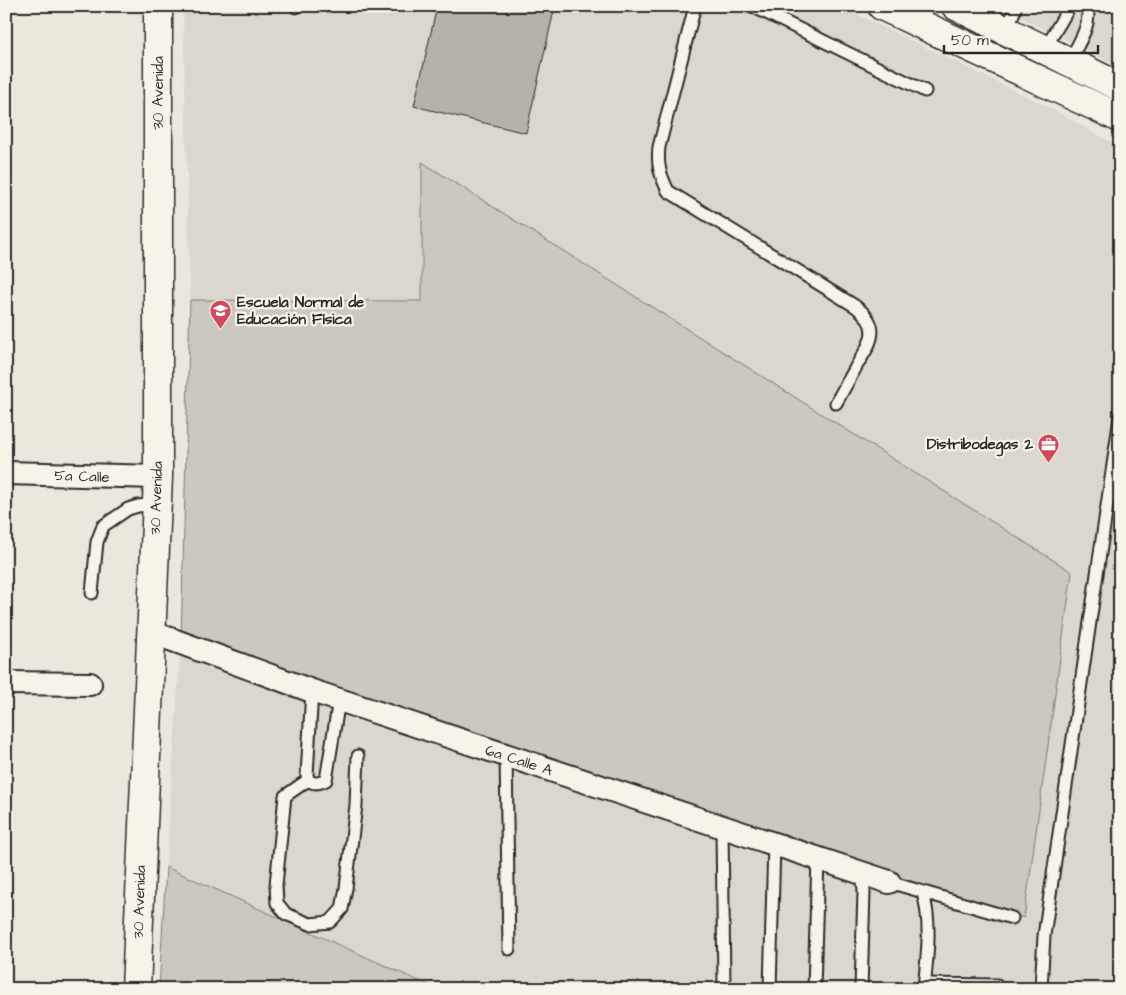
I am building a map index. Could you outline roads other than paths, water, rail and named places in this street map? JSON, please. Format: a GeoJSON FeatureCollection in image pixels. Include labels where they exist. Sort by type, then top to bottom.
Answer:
{"type":"FeatureCollection","features":[{"type":"Feature","properties":{"kind":"street","name":"30 Avenida"},"geometry":{"type":"LineString","coordinates":[[136,989],[158,477],[158,6]]}},
{"type":"Feature","properties":{"kind":"street"},"geometry":{"type":"LineString","coordinates":[[882,6],[1120,118]]}},
{"type":"Feature","properties":{"kind":"street"},"geometry":{"type":"LineString","coordinates":[[956,6],[1011,19],[1044,50],[1120,87]]}},
{"type":"Feature","properties":{"kind":"street","name":"5a Calle"},"geometry":{"type":"LineString","coordinates":[[6,473],[158,477]]}},
{"type":"Feature","properties":{"kind":"street","name":"6a Calle A"},"geometry":{"type":"LineString","coordinates":[[151,632],[312,691],[889,882]]}},
{"type":"Feature","properties":{"kind":"street"},"geometry":{"type":"LineString","coordinates":[[6,684],[90,684]]}},
{"type":"Feature","properties":{"kind":"lane"},"geometry":{"type":"LineString","coordinates":[[695,6],[659,147],[657,163],[662,178],[668,191],[854,306],[868,318],[872,341],[836,403]]}},
{"type":"Feature","properties":{"kind":"lane"},"geometry":{"type":"LineString","coordinates":[[752,6],[925,91]]}},
{"type":"Feature","properties":{"kind":"lane"},"geometry":{"type":"LineString","coordinates":[[1044,50],[1070,6]]}},
{"type":"Feature","properties":{"kind":"lane"},"geometry":{"type":"LineString","coordinates":[[1069,62],[1088,23],[1088,6]]}},
{"type":"Feature","properties":{"kind":"lane"},"geometry":{"type":"LineString","coordinates":[[1041,989],[1044,936],[1119,425]]}},
{"type":"Feature","properties":{"kind":"lane"},"geometry":{"type":"LineString","coordinates":[[92,593],[97,542],[103,526],[128,509],[157,504]]}},
{"type":"Feature","properties":{"kind":"lane"},"geometry":{"type":"LineString","coordinates":[[312,691],[306,775],[312,783],[320,783],[326,780],[339,700]]}},
{"type":"Feature","properties":{"kind":"lane"},"geometry":{"type":"LineString","coordinates":[[308,780],[285,796],[276,885],[277,903],[286,914],[310,924],[330,922],[342,909],[356,805],[358,756]]}},
{"type":"Feature","properties":{"kind":"lane"},"geometry":{"type":"LineString","coordinates":[[506,756],[509,949]]}},
{"type":"Feature","properties":{"kind":"lane"},"geometry":{"type":"LineString","coordinates":[[722,828],[725,989]]}},
{"type":"Feature","properties":{"kind":"lane"},"geometry":{"type":"LineString","coordinates":[[770,989],[774,844]]}},
{"type":"Feature","properties":{"kind":"lane"},"geometry":{"type":"LineString","coordinates":[[814,989],[818,858]]}},
{"type":"Feature","properties":{"kind":"lane"},"geometry":{"type":"LineString","coordinates":[[861,989],[864,891],[862,873]]}},
{"type":"Feature","properties":{"kind":"lane"},"geometry":{"type":"LineString","coordinates":[[889,882],[1012,918]]}},
{"type":"Feature","properties":{"kind":"lane"},"geometry":{"type":"LineString","coordinates":[[923,893],[928,911],[929,927],[924,986],[997,985]]}},
{"type":"Feature","properties":{"kind":"place","name":"Escuela Normal de Educación Física"},"geometry":{"type":"Point","coordinates":[221,330]}},
{"type":"Feature","properties":{"kind":"place","name":"Distribodegas 2"},"geometry":{"type":"Point","coordinates":[1049,463]}}]}
